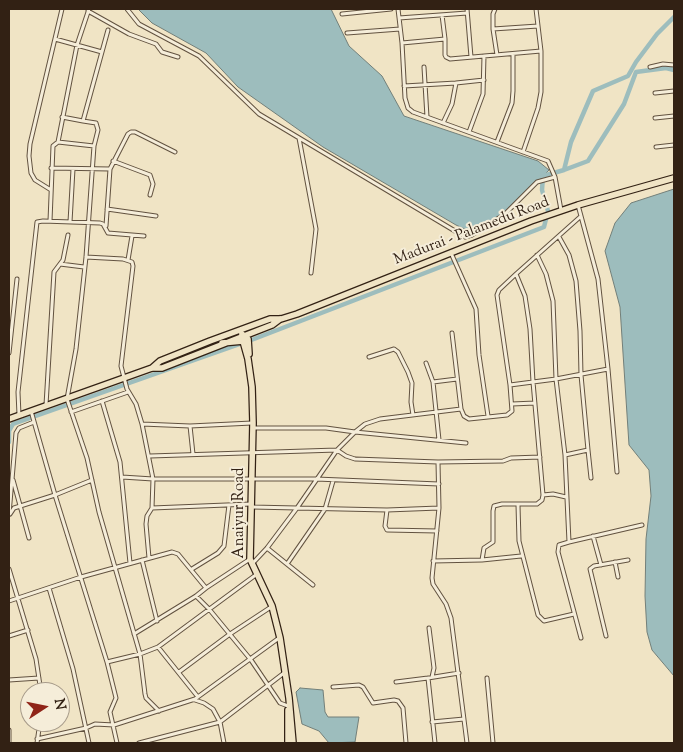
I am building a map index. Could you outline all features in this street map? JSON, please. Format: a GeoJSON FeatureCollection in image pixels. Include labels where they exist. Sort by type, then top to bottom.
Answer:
{"type":"FeatureCollection","features":[{"type":"Feature","properties":{"kind":"main road","name":"Madurai - Palamedu Road"},"geometry":{"type":"LineString","coordinates":[[152,368],[162,368],[222,343],[246,340],[281,319],[536,219],[674,178]]}},
{"type":"Feature","properties":{"kind":"main road","name":"Madurai - Palamedu Road"},"geometry":{"type":"LineString","coordinates":[[9,419],[124,380],[152,368],[160,360],[246,327],[270,319],[281,319]]}},
{"type":"Feature","properties":{"kind":"main road","name":"Anaiyur Road"},"geometry":{"type":"LineString","coordinates":[[246,327],[252,387],[253,426],[251,562],[272,606],[280,638],[292,720],[289,743]]}},
{"type":"Feature","properties":{"kind":"main road"},"geometry":{"type":"LineString","coordinates":[[238,330],[246,340]]}},
{"type":"Feature","properties":{"kind":"main road"},"geometry":{"type":"LineString","coordinates":[[203,344],[205,350]]}},
{"type":"Feature","properties":{"kind":"main road","name":"Anaiyur Road"},"geometry":{"type":"LineString","coordinates":[[287,691],[289,743]]}},
{"type":"Feature","properties":{"kind":"street"},"geometry":{"type":"LineString","coordinates":[[51,190],[35,180],[31,173],[29,156],[30,144],[62,9]]}},
{"type":"Feature","properties":{"kind":"street"},"geometry":{"type":"LineString","coordinates":[[127,9],[139,24],[198,56],[259,114],[465,237],[472,235],[505,214],[537,182],[556,177]]}},
{"type":"Feature","properties":{"kind":"street"},"geometry":{"type":"LineString","coordinates":[[342,14],[391,9]]}},
{"type":"Feature","properties":{"kind":"street"},"geometry":{"type":"LineString","coordinates":[[398,9],[405,98],[408,108],[413,112],[548,161],[556,177],[559,211]]}},
{"type":"Feature","properties":{"kind":"street"},"geometry":{"type":"LineString","coordinates":[[495,9],[493,29],[497,55]]}},
{"type":"Feature","properties":{"kind":"street"},"geometry":{"type":"LineString","coordinates":[[523,152],[538,108],[541,92],[541,51],[536,9]]}},
{"type":"Feature","properties":{"kind":"street"},"geometry":{"type":"LineString","coordinates":[[50,221],[53,146],[58,142],[77,44],[88,10],[130,34],[156,44],[162,52],[178,58]]}},
{"type":"Feature","properties":{"kind":"street"},"geometry":{"type":"LineString","coordinates":[[399,18],[467,11],[472,57]]}},
{"type":"Feature","properties":{"kind":"street"},"geometry":{"type":"LineString","coordinates":[[442,15],[446,57],[450,59],[541,51]]}},
{"type":"Feature","properties":{"kind":"street"},"geometry":{"type":"LineString","coordinates":[[493,29],[538,26]]}},
{"type":"Feature","properties":{"kind":"street"},"geometry":{"type":"LineString","coordinates":[[347,33],[400,29]]}},
{"type":"Feature","properties":{"kind":"street"},"geometry":{"type":"LineString","coordinates":[[83,121],[108,30]]}},
{"type":"Feature","properties":{"kind":"street"},"geometry":{"type":"LineString","coordinates":[[55,39],[102,52]]}},
{"type":"Feature","properties":{"kind":"street"},"geometry":{"type":"LineString","coordinates":[[402,43],[445,39]]}},
{"type":"Feature","properties":{"kind":"street"},"geometry":{"type":"LineString","coordinates":[[497,142],[512,103],[513,54]]}},
{"type":"Feature","properties":{"kind":"street"},"geometry":{"type":"LineString","coordinates":[[469,132],[483,94],[484,56]]}},
{"type":"Feature","properties":{"kind":"street"},"geometry":{"type":"LineString","coordinates":[[650,67],[663,64],[674,65]]}},
{"type":"Feature","properties":{"kind":"street"},"geometry":{"type":"LineString","coordinates":[[424,67],[427,117]]}},
{"type":"Feature","properties":{"kind":"street"},"geometry":{"type":"LineString","coordinates":[[404,86],[484,80]]}},
{"type":"Feature","properties":{"kind":"street"},"geometry":{"type":"LineString","coordinates":[[443,123],[452,104],[456,83]]}},
{"type":"Feature","properties":{"kind":"street"},"geometry":{"type":"LineString","coordinates":[[655,93],[674,92]]}},
{"type":"Feature","properties":{"kind":"street"},"geometry":{"type":"LineString","coordinates":[[655,118],[674,116]]}},
{"type":"Feature","properties":{"kind":"street"},"geometry":{"type":"LineString","coordinates":[[62,118],[97,124],[76,349],[67,399],[92,480],[114,568],[140,654],[146,698],[159,711]]}},
{"type":"Feature","properties":{"kind":"street"},"geometry":{"type":"LineString","coordinates":[[105,230],[110,169],[125,136],[131,132],[175,152]]}},
{"type":"Feature","properties":{"kind":"street"},"geometry":{"type":"LineString","coordinates":[[299,138],[316,230],[311,273]]}},
{"type":"Feature","properties":{"kind":"street"},"geometry":{"type":"LineString","coordinates":[[58,142],[94,146]]}},
{"type":"Feature","properties":{"kind":"street"},"geometry":{"type":"LineString","coordinates":[[656,146],[674,145]]}},
{"type":"Feature","properties":{"kind":"street"},"geometry":{"type":"LineString","coordinates":[[113,161],[150,174],[153,184],[150,195]]}},
{"type":"Feature","properties":{"kind":"street"},"geometry":{"type":"LineString","coordinates":[[51,168],[110,169]]}},
{"type":"Feature","properties":{"kind":"street"},"geometry":{"type":"LineString","coordinates":[[70,222],[72,169]]}},
{"type":"Feature","properties":{"kind":"street"},"geometry":{"type":"LineString","coordinates":[[578,205],[598,279],[617,472]]}},
{"type":"Feature","properties":{"kind":"street"},"geometry":{"type":"LineString","coordinates":[[107,209],[156,216]]}},
{"type":"Feature","properties":{"kind":"street"},"geometry":{"type":"LineString","coordinates":[[452,332],[461,409],[464,416],[466,418],[510,414],[512,404],[497,295],[498,290],[580,217]]}},
{"type":"Feature","properties":{"kind":"street"},"geometry":{"type":"LineString","coordinates":[[19,415],[18,392],[36,224],[39,221],[103,224],[108,233],[144,236]]}},
{"type":"Feature","properties":{"kind":"street"},"geometry":{"type":"LineString","coordinates":[[46,406],[54,275],[64,256],[68,235]]}},
{"type":"Feature","properties":{"kind":"street"},"geometry":{"type":"LineString","coordinates":[[128,260],[132,236]]}},
{"type":"Feature","properties":{"kind":"street"},"geometry":{"type":"LineString","coordinates":[[559,237],[569,255],[576,281],[581,375],[591,478]]}},
{"type":"Feature","properties":{"kind":"street"},"geometry":{"type":"LineString","coordinates":[[451,253],[476,309],[478,348],[488,416]]}},
{"type":"Feature","properties":{"kind":"street"},"geometry":{"type":"LineString","coordinates":[[537,255],[546,274],[553,301],[556,380],[565,455],[569,542]]}},
{"type":"Feature","properties":{"kind":"street"},"geometry":{"type":"LineString","coordinates":[[86,257],[128,260],[132,262],[134,271],[121,360],[124,380],[136,404],[150,456],[153,479],[152,508],[147,516],[146,524],[150,558]]}},
{"type":"Feature","properties":{"kind":"street"},"geometry":{"type":"LineString","coordinates":[[60,264],[84,267]]}},
{"type":"Feature","properties":{"kind":"street"},"geometry":{"type":"LineString","coordinates":[[482,560],[484,548],[491,544],[494,538],[494,506],[502,504],[537,504],[542,500],[543,496],[534,403],[530,329],[525,296],[516,274]]}},
{"type":"Feature","properties":{"kind":"street"},"geometry":{"type":"LineString","coordinates":[[9,353],[17,279]]}},
{"type":"Feature","properties":{"kind":"street"},"geometry":{"type":"LineString","coordinates":[[369,357],[394,349],[398,352],[412,383],[411,402],[413,415]]}},
{"type":"Feature","properties":{"kind":"street"},"geometry":{"type":"LineString","coordinates":[[426,363],[433,382],[439,440]]}},
{"type":"Feature","properties":{"kind":"street"},"geometry":{"type":"LineString","coordinates":[[510,385],[556,380],[608,369]]}},
{"type":"Feature","properties":{"kind":"street"},"geometry":{"type":"LineString","coordinates":[[433,382],[457,379]]}},
{"type":"Feature","properties":{"kind":"street"},"geometry":{"type":"LineString","coordinates":[[71,412],[128,390]]}},
{"type":"Feature","properties":{"kind":"street"},"geometry":{"type":"LineString","coordinates":[[102,401],[117,452],[122,477],[130,563]]}},
{"type":"Feature","properties":{"kind":"street"},"geometry":{"type":"LineString","coordinates":[[512,404],[534,403]]}},
{"type":"Feature","properties":{"kind":"street"},"geometry":{"type":"LineString","coordinates":[[134,634],[251,562],[267,548],[337,450],[355,432],[371,421],[461,409]]}},
{"type":"Feature","properties":{"kind":"street"},"geometry":{"type":"LineString","coordinates":[[31,412],[107,662],[116,698],[110,709],[117,743]]}},
{"type":"Feature","properties":{"kind":"street"},"geometry":{"type":"LineString","coordinates":[[9,515],[17,430],[34,421]]}},
{"type":"Feature","properties":{"kind":"street"},"geometry":{"type":"LineString","coordinates":[[142,424],[326,428],[466,443]]}},
{"type":"Feature","properties":{"kind":"street"},"geometry":{"type":"LineString","coordinates":[[190,426],[193,454]]}},
{"type":"Feature","properties":{"kind":"street"},"geometry":{"type":"LineString","coordinates":[[150,456],[337,450],[349,458],[355,459],[438,462],[502,461],[512,458],[540,457]]}},
{"type":"Feature","properties":{"kind":"street"},"geometry":{"type":"LineString","coordinates":[[565,455],[588,450]]}},
{"type":"Feature","properties":{"kind":"street"},"geometry":{"type":"LineString","coordinates":[[438,462],[439,508],[431,572],[433,584],[446,604],[451,618],[467,743]]}},
{"type":"Feature","properties":{"kind":"street"},"geometry":{"type":"LineString","coordinates":[[12,477],[29,538]]}},
{"type":"Feature","properties":{"kind":"street"},"geometry":{"type":"LineString","coordinates":[[122,477],[153,479],[316,479],[439,484]]}},
{"type":"Feature","properties":{"kind":"street"},"geometry":{"type":"LineString","coordinates":[[9,515],[14,508],[55,495],[92,480]]}},
{"type":"Feature","properties":{"kind":"street"},"geometry":{"type":"LineString","coordinates":[[287,564],[325,509],[332,481]]}},
{"type":"Feature","properties":{"kind":"street"},"geometry":{"type":"LineString","coordinates":[[543,496],[553,494],[566,497]]}},
{"type":"Feature","properties":{"kind":"street"},"geometry":{"type":"LineString","coordinates":[[518,505],[518,527],[522,556],[541,619],[549,621],[574,614]]}},
{"type":"Feature","properties":{"kind":"street"},"geometry":{"type":"LineString","coordinates":[[152,508],[229,506],[387,510],[439,508]]}},
{"type":"Feature","properties":{"kind":"street"},"geometry":{"type":"LineString","coordinates":[[192,569],[218,553],[224,546],[229,506]]}},
{"type":"Feature","properties":{"kind":"street"},"geometry":{"type":"LineString","coordinates":[[387,510],[385,526],[387,530],[437,531]]}},
{"type":"Feature","properties":{"kind":"street"},"geometry":{"type":"LineString","coordinates":[[581,638],[558,552],[559,546],[642,525]]}},
{"type":"Feature","properties":{"kind":"street"},"geometry":{"type":"LineString","coordinates":[[593,536],[601,565]]}},
{"type":"Feature","properties":{"kind":"street"},"geometry":{"type":"LineString","coordinates":[[267,548],[313,585]]}},
{"type":"Feature","properties":{"kind":"street"},"geometry":{"type":"LineString","coordinates":[[9,601],[81,577],[175,552],[192,569],[206,588]]}},
{"type":"Feature","properties":{"kind":"street"},"geometry":{"type":"LineString","coordinates":[[433,561],[482,560],[522,556]]}},
{"type":"Feature","properties":{"kind":"street"},"geometry":{"type":"LineString","coordinates":[[142,560],[157,620]]}},
{"type":"Feature","properties":{"kind":"street"},"geometry":{"type":"LineString","coordinates":[[606,636],[590,569],[628,560]]}},
{"type":"Feature","properties":{"kind":"street"},"geometry":{"type":"LineString","coordinates":[[615,562],[618,577]]}},
{"type":"Feature","properties":{"kind":"street"},"geometry":{"type":"LineString","coordinates":[[9,569],[28,630],[40,682]]}},
{"type":"Feature","properties":{"kind":"street"},"geometry":{"type":"LineString","coordinates":[[107,662],[140,654],[158,647],[257,574]]}},
{"type":"Feature","properties":{"kind":"street"},"geometry":{"type":"LineString","coordinates":[[49,588],[72,669],[89,743]]}},
{"type":"Feature","properties":{"kind":"street"},"geometry":{"type":"LineString","coordinates":[[196,596],[251,660],[280,703],[288,706]]}},
{"type":"Feature","properties":{"kind":"street"},"geometry":{"type":"LineString","coordinates":[[179,672],[272,606]]}},
{"type":"Feature","properties":{"kind":"street"},"geometry":{"type":"LineString","coordinates":[[430,628],[434,668],[430,678],[435,743]]}},
{"type":"Feature","properties":{"kind":"street"},"geometry":{"type":"LineString","coordinates":[[9,636],[28,630]]}},
{"type":"Feature","properties":{"kind":"street"},"geometry":{"type":"LineString","coordinates":[[37,741],[95,724],[114,725],[196,698],[280,638]]}},
{"type":"Feature","properties":{"kind":"street"},"geometry":{"type":"LineString","coordinates":[[158,647],[179,672],[196,698],[214,709],[220,722],[224,743]]}},
{"type":"Feature","properties":{"kind":"street"},"geometry":{"type":"LineString","coordinates":[[139,743],[220,722],[284,673]]}},
{"type":"Feature","properties":{"kind":"street"},"geometry":{"type":"LineString","coordinates":[[396,682],[459,673]]}},
{"type":"Feature","properties":{"kind":"street"},"geometry":{"type":"LineString","coordinates":[[9,680],[39,678]]}},
{"type":"Feature","properties":{"kind":"street"},"geometry":{"type":"LineString","coordinates":[[487,678],[493,743]]}},
{"type":"Feature","properties":{"kind":"street"},"geometry":{"type":"LineString","coordinates":[[333,687],[359,685],[363,687],[373,702],[398,701],[403,708],[406,743]]}},
{"type":"Feature","properties":{"kind":"street"},"geometry":{"type":"LineString","coordinates":[[432,722],[464,719]]}},
{"type":"Feature","properties":{"kind":"street"},"geometry":{"type":"LineString","coordinates":[[9,730],[10,743]]}},
{"type":"Feature","properties":{"kind":"water"},"geometry":{"type":"Polygon","coordinates":[[[138,9],[331,9],[349,46],[382,76],[404,116],[538,161],[549,170],[509,213],[487,226],[467,230],[323,147],[238,87],[206,53],[152,23],[138,9]]]}},
{"type":"Feature","properties":{"kind":"water"},"geometry":{"type":"Polygon","coordinates":[[[674,189],[674,676],[652,650],[647,632],[645,596],[646,539],[651,496],[649,470],[629,445],[620,307],[605,251],[615,223],[631,203],[674,189]]]}},
{"type":"Feature","properties":{"kind":"water"},"geometry":{"type":"Polygon","coordinates":[[[300,688],[323,690],[325,712],[328,717],[359,717],[355,742],[329,743],[319,731],[302,724],[296,692],[300,688]]]}},
{"type":"Feature","properties":{"kind":"waterway"},"geometry":{"type":"LineString","coordinates":[[9,442],[9,431],[13,424],[254,339],[544,227],[548,211],[542,190],[543,176],[564,170],[571,142],[593,91],[628,76],[657,34],[674,17]]}},
{"type":"Feature","properties":{"kind":"waterway"},"geometry":{"type":"LineString","coordinates":[[564,170],[588,161],[624,104],[636,72],[666,68],[674,70]]}}]}
